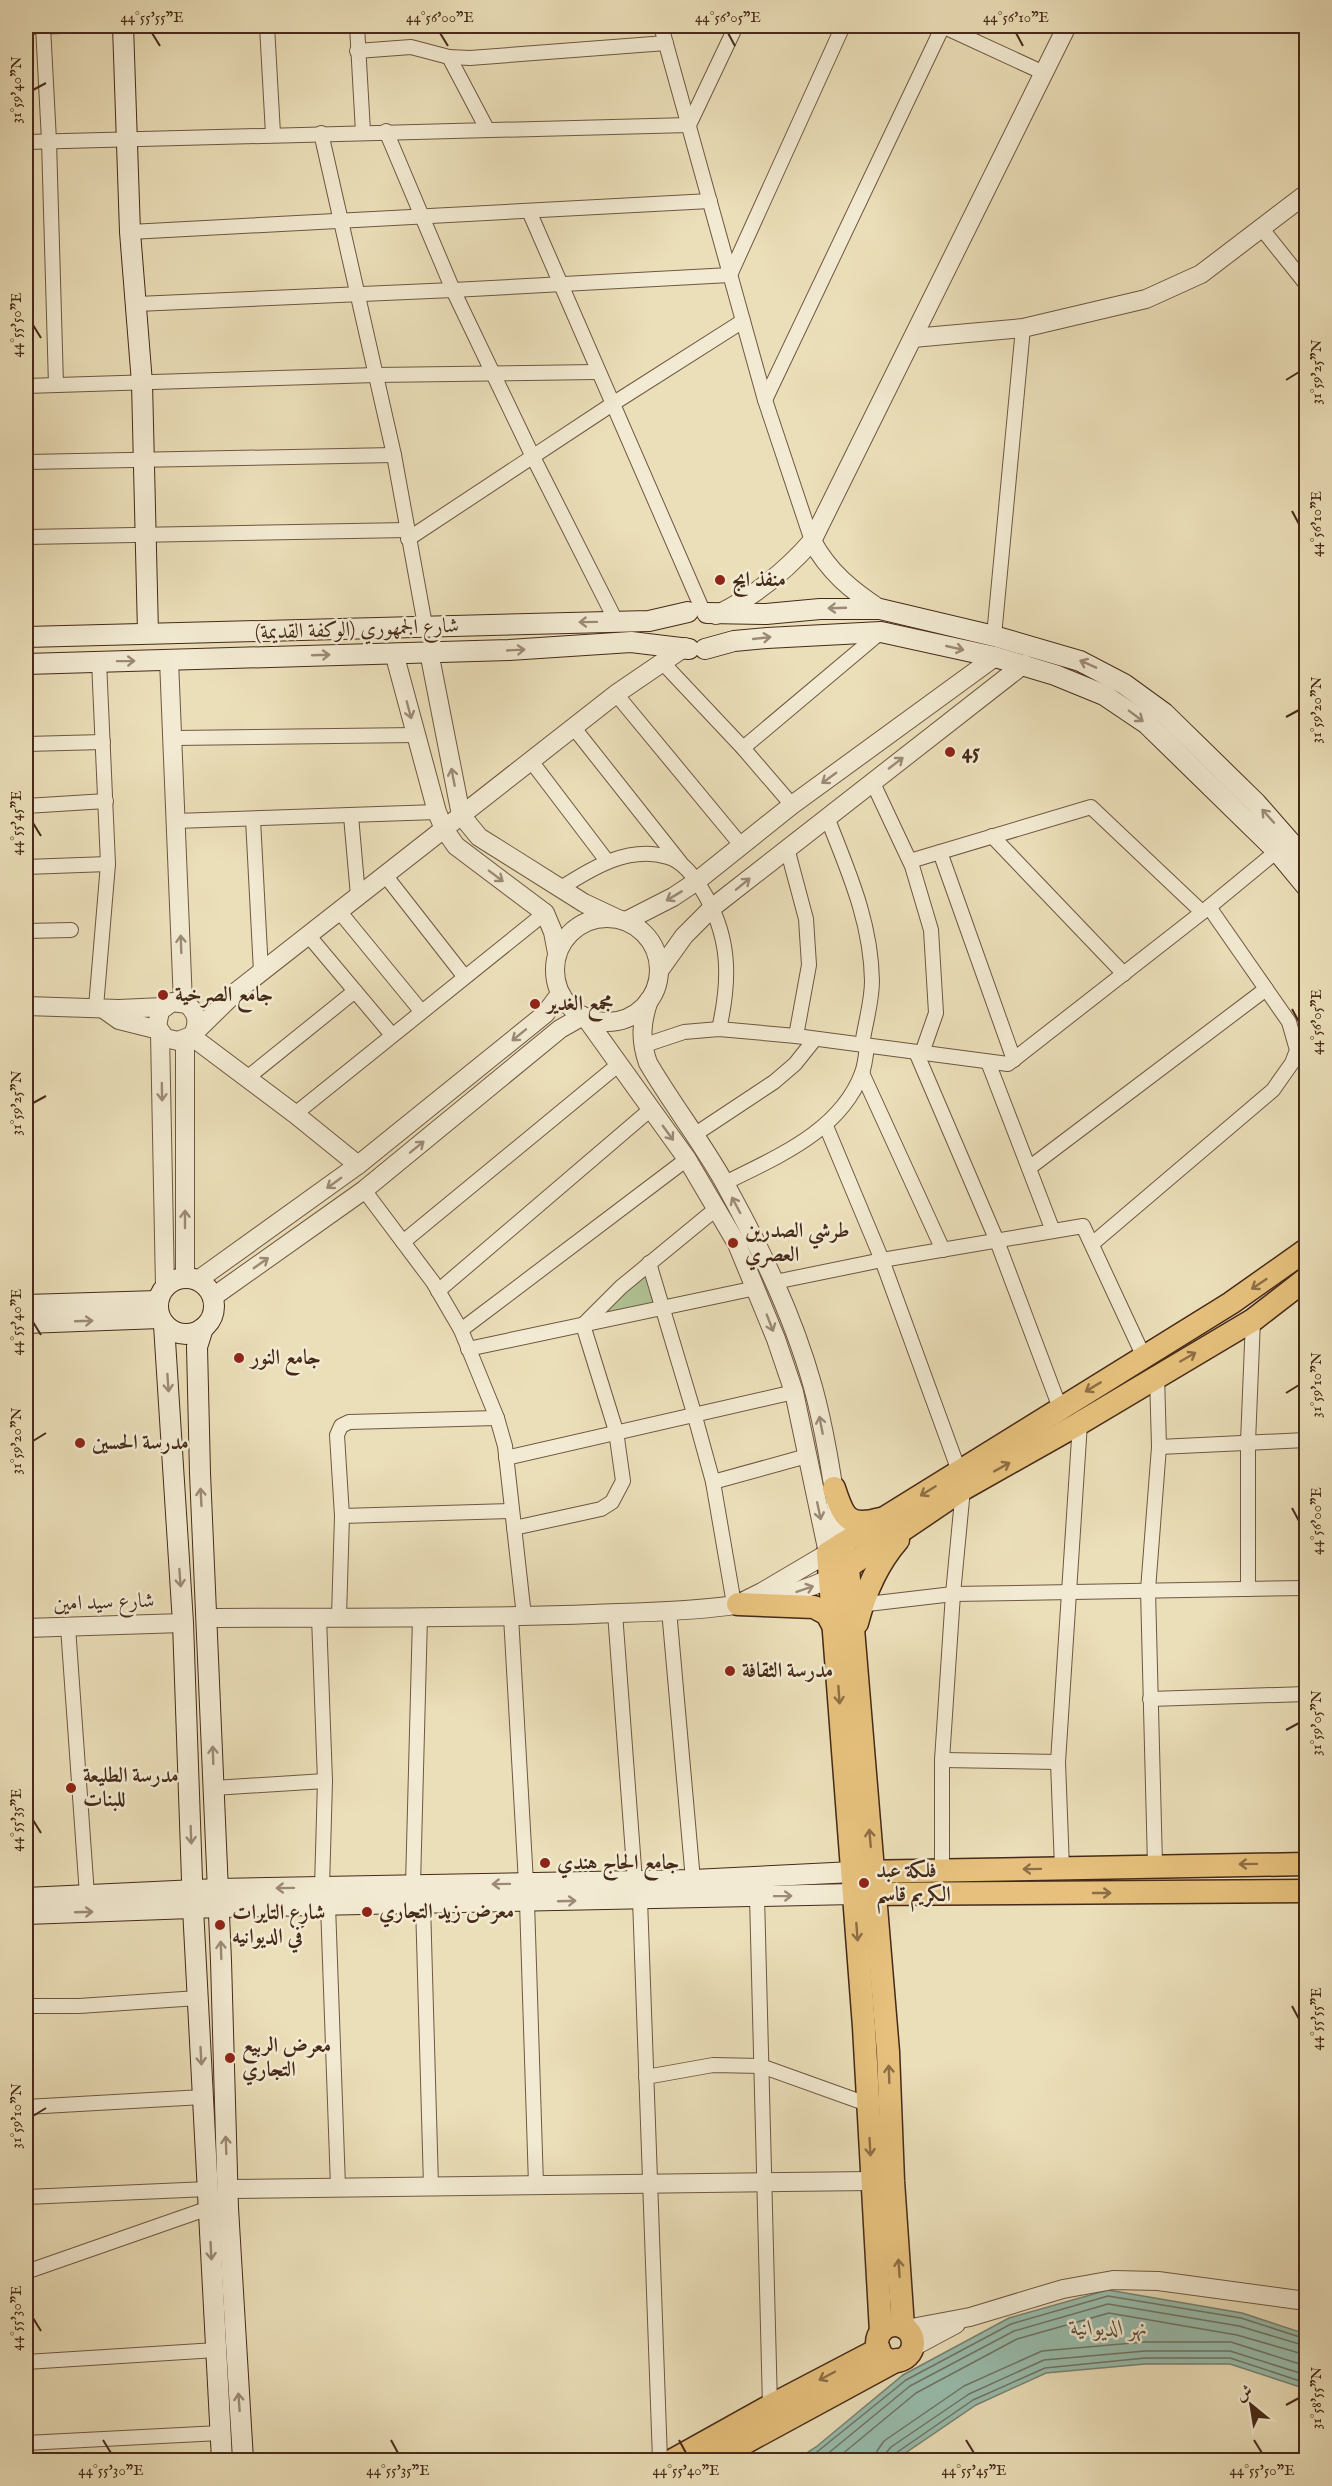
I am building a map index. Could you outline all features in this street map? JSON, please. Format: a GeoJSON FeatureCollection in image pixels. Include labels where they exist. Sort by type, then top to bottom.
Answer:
{"type":"FeatureCollection","features":[{"type":"Feature","properties":{"kind":"main road"},"geometry":{"type":"LineString","coordinates":[[123,26],[130,232],[142,383],[148,633]]}},
{"type":"Feature","properties":{"kind":"main road","name":"شارع الجمهوري (الوكفة القديمة)"},"geometry":{"type":"LineString","coordinates":[[26,637],[649,621],[706,614],[766,615],[841,608],[880,609],[994,636],[1080,661],[1110,675],[1144,698],[1256,803],[1306,860]]}},
{"type":"Feature","properties":{"kind":"main road"},"geometry":{"type":"LineString","coordinates":[[690,648],[716,638],[717,630],[706,614],[681,616],[676,631],[678,639],[690,648],[767,638],[881,632],[1024,664],[1080,684],[1126,708],[1166,742],[1277,850],[1306,886]]}},
{"type":"Feature","properties":{"kind":"main road"},"geometry":{"type":"LineString","coordinates":[[201,632],[201,658]]}},
{"type":"Feature","properties":{"kind":"main road"},"geometry":{"type":"LineString","coordinates":[[70,635],[71,662]]}},
{"type":"Feature","properties":{"kind":"main road","name":"شارع الجمهوري (الوكفة القديمة)"},"geometry":{"type":"LineString","coordinates":[[26,664],[509,650],[631,642],[690,648]]}},
{"type":"Feature","properties":{"kind":"main road"},"geometry":{"type":"LineString","coordinates":[[897,2341],[888,2052],[864,1883],[834,1628],[838,1573],[835,1549],[887,1516],[1080,1423],[1231,1303],[1306,1250]]}},
{"type":"Feature","properties":{"kind":"main road"},"geometry":{"type":"LineString","coordinates":[[222,2460],[216,2350],[215,2195],[219,1898],[197,1347],[203,1328],[213,1314],[213,1297],[204,1284],[191,1279],[177,1279],[162,1308],[183,1623],[203,2097],[215,2195],[243,2460]]}},
{"type":"Feature","properties":{"kind":"main road"},"geometry":{"type":"LineString","coordinates":[[897,2341],[872,2181],[867,2104],[864,2027],[864,1883],[854,1642],[856,1605],[879,1566],[905,1532],[961,1480],[1060,1407],[1252,1320],[1306,1280]]}},
{"type":"Feature","properties":{"kind":"main road"},"geometry":{"type":"LineString","coordinates":[[26,1305],[162,1308]]}},
{"type":"Feature","properties":{"kind":"main road"},"geometry":{"type":"LineString","coordinates":[[26,1323],[162,1308]]}},
{"type":"Feature","properties":{"kind":"main road"},"geometry":{"type":"LineString","coordinates":[[162,1308],[171,1330],[187,1335],[203,1328]]}},
{"type":"Feature","properties":{"kind":"main road"},"geometry":{"type":"LineString","coordinates":[[834,1488],[842,1511],[848,1519],[857,1523],[887,1516]]}},
{"type":"Feature","properties":{"kind":"main road"},"geometry":{"type":"LineString","coordinates":[[838,1573],[920,1518]]}},
{"type":"Feature","properties":{"kind":"main road"},"geometry":{"type":"LineString","coordinates":[[838,1573],[856,1605]]}},
{"type":"Feature","properties":{"kind":"main road"},"geometry":{"type":"LineString","coordinates":[[736,1604],[814,1607],[827,1614],[834,1628]]}},
{"type":"Feature","properties":{"kind":"main road"},"geometry":{"type":"LineString","coordinates":[[26,1914],[219,1898],[325,1896],[423,1904],[526,1893],[638,1890],[757,1896],[864,1883],[942,1870],[1306,1864]]}},
{"type":"Feature","properties":{"kind":"main road"},"geometry":{"type":"LineString","coordinates":[[638,1890],[693,1880],[1306,1891]]}},
{"type":"Feature","properties":{"kind":"main road"},"geometry":{"type":"LineString","coordinates":[[325,1896],[413,1885],[526,1893]]}},
{"type":"Feature","properties":{"kind":"main road"},"geometry":{"type":"LineString","coordinates":[[26,1898],[87,1895],[193,1899]]}},
{"type":"Feature","properties":{"kind":"main road"},"geometry":{"type":"LineString","coordinates":[[713,2460],[770,2406],[897,2341]]}},
{"type":"Feature","properties":{"kind":"main road"},"geometry":{"type":"LineString","coordinates":[[673,2460],[745,2432],[897,2341]]}},
{"type":"Feature","properties":{"kind":"street"},"geometry":{"type":"LineString","coordinates":[[43,26],[49,141],[56,385]]}},
{"type":"Feature","properties":{"kind":"street"},"geometry":{"type":"LineString","coordinates":[[26,27],[63,26]]}},
{"type":"Feature","properties":{"kind":"street"},"geometry":{"type":"LineString","coordinates":[[267,26],[273,134]]}},
{"type":"Feature","properties":{"kind":"street"},"geometry":{"type":"LineString","coordinates":[[357,26],[363,132]]}},
{"type":"Feature","properties":{"kind":"street"},"geometry":{"type":"LineString","coordinates":[[661,26],[765,400],[812,541],[836,576],[880,609]]}},
{"type":"Feature","properties":{"kind":"street"},"geometry":{"type":"LineString","coordinates":[[688,125],[736,26]]}},
{"type":"Feature","properties":{"kind":"street"},"geometry":{"type":"LineString","coordinates":[[730,275],[843,26]]}},
{"type":"Feature","properties":{"kind":"street"},"geometry":{"type":"LineString","coordinates":[[765,400],[943,26],[1044,73]]}},
{"type":"Feature","properties":{"kind":"street"},"geometry":{"type":"LineString","coordinates":[[529,211],[597,372],[614,403],[706,614],[734,606],[790,566],[812,541],[1067,26]]}},
{"type":"Feature","properties":{"kind":"street"},"geometry":{"type":"LineString","coordinates":[[357,51],[411,47],[449,57],[470,58],[666,43]]}},
{"type":"Feature","properties":{"kind":"street"},"geometry":{"type":"LineString","coordinates":[[449,57],[487,129]]}},
{"type":"Feature","properties":{"kind":"street"},"geometry":{"type":"LineString","coordinates":[[26,142],[688,125]]}},
{"type":"Feature","properties":{"kind":"street"},"geometry":{"type":"LineString","coordinates":[[386,131],[420,216],[491,372],[616,621]]}},
{"type":"Feature","properties":{"kind":"street"},"geometry":{"type":"LineString","coordinates":[[321,133],[394,454],[425,625]]}},
{"type":"Feature","properties":{"kind":"street"},"geometry":{"type":"LineString","coordinates":[[913,338],[1023,328],[1146,299],[1201,274],[1306,194]]}},
{"type":"Feature","properties":{"kind":"street"},"geometry":{"type":"LineString","coordinates":[[130,232],[710,201]]}},
{"type":"Feature","properties":{"kind":"street"},"geometry":{"type":"LineString","coordinates":[[1262,229],[1306,284]]}},
{"type":"Feature","properties":{"kind":"street"},"geometry":{"type":"LineString","coordinates":[[137,304],[730,275]]}},
{"type":"Feature","properties":{"kind":"street"},"geometry":{"type":"LineString","coordinates":[[26,537],[146,534],[408,535],[743,321]]}},
{"type":"Feature","properties":{"kind":"street"},"geometry":{"type":"LineString","coordinates":[[994,636],[1023,328]]}},
{"type":"Feature","properties":{"kind":"street"},"geometry":{"type":"LineString","coordinates":[[26,386],[491,372],[597,372]]}},
{"type":"Feature","properties":{"kind":"street"},"geometry":{"type":"LineString","coordinates":[[26,462],[394,454]]}},
{"type":"Feature","properties":{"kind":"street"},"geometry":{"type":"LineString","coordinates":[[743,748],[881,632]]}},
{"type":"Feature","properties":{"kind":"street"},"geometry":{"type":"LineString","coordinates":[[176,821],[351,816],[441,820],[461,815],[616,694],[662,662],[690,648]]}},
{"type":"Feature","properties":{"kind":"street"},"geometry":{"type":"LineString","coordinates":[[429,652],[461,815],[479,837],[561,888],[644,933],[655,950],[659,971],[658,981],[643,1017],[642,1046],[648,1063],[664,1091],[724,1183],[775,1282],[797,1336],[813,1388],[834,1488],[835,1549]]}},
{"type":"Feature","properties":{"kind":"street"},"geometry":{"type":"LineString","coordinates":[[394,653],[441,820],[456,846],[545,913],[550,922],[557,953],[555,974],[560,994],[566,1003],[584,1017],[687,1159],[717,1208],[756,1288],[794,1392],[807,1456],[835,1549]]}},
{"type":"Feature","properties":{"kind":"street"},"geometry":{"type":"LineString","coordinates":[[557,953],[568,935],[585,923],[605,918],[621,920],[673,897],[697,881],[792,805],[995,657]]}},
{"type":"Feature","properties":{"kind":"street"},"geometry":{"type":"LineString","coordinates":[[169,660],[185,1004],[195,1014],[196,1026],[190,1036],[191,1279]]}},
{"type":"Feature","properties":{"kind":"street"},"geometry":{"type":"LineString","coordinates":[[99,661],[108,864],[100,1008]]}},
{"type":"Feature","properties":{"kind":"street"},"geometry":{"type":"LineString","coordinates":[[662,662],[743,748],[792,805]]}},
{"type":"Feature","properties":{"kind":"street"},"geometry":{"type":"LineString","coordinates":[[659,971],[684,936],[713,907],[1024,664]]}},
{"type":"Feature","properties":{"kind":"street"},"geometry":{"type":"LineString","coordinates":[[616,694],[741,845]]}},
{"type":"Feature","properties":{"kind":"street"},"geometry":{"type":"LineString","coordinates":[[574,728],[697,881],[713,907],[723,936],[727,967],[726,999],[719,1029]]}},
{"type":"Feature","properties":{"kind":"street"},"geometry":{"type":"LineString","coordinates":[[174,738],[416,735]]}},
{"type":"Feature","properties":{"kind":"street"},"geometry":{"type":"LineString","coordinates":[[26,744],[104,742]]}},
{"type":"Feature","properties":{"kind":"street"},"geometry":{"type":"LineString","coordinates":[[531,761],[607,861]]}},
{"type":"Feature","properties":{"kind":"street"},"geometry":{"type":"LineString","coordinates":[[872,781],[910,861],[931,930],[936,1013],[919,1053],[997,1241],[1060,1407]]}},
{"type":"Feature","properties":{"kind":"street"},"geometry":{"type":"LineString","coordinates":[[26,806],[106,801]]}},
{"type":"Feature","properties":{"kind":"street"},"geometry":{"type":"LineString","coordinates":[[910,861],[1091,807],[1206,909],[1289,1022],[1297,1050],[1292,1063],[1273,1090],[1092,1244]]}},
{"type":"Feature","properties":{"kind":"street"},"geometry":{"type":"LineString","coordinates":[[351,816],[358,896]]}},
{"type":"Feature","properties":{"kind":"street"},"geometry":{"type":"LineString","coordinates":[[724,1183],[776,1157],[826,1126],[845,1102],[862,1073],[872,983],[868,942],[860,899],[827,817]]}},
{"type":"Feature","properties":{"kind":"street"},"geometry":{"type":"LineString","coordinates":[[253,819],[261,972]]}},
{"type":"Feature","properties":{"kind":"street"},"geometry":{"type":"LineString","coordinates":[[100,1008],[118,1020],[160,1032],[171,1041],[190,1036],[237,991],[385,875],[441,820]]}},
{"type":"Feature","properties":{"kind":"street"},"geometry":{"type":"LineString","coordinates":[[992,836],[1124,974]]}},
{"type":"Feature","properties":{"kind":"street"},"geometry":{"type":"LineString","coordinates":[[787,848],[806,919],[809,965],[796,1036]]}},
{"type":"Feature","properties":{"kind":"street"},"geometry":{"type":"LineString","coordinates":[[642,1046],[684,1032],[719,1029],[796,1036],[1008,1064],[1206,909],[1277,850]]}},
{"type":"Feature","properties":{"kind":"street"},"geometry":{"type":"LineString","coordinates":[[940,852],[1014,1060]]}},
{"type":"Feature","properties":{"kind":"street"},"geometry":{"type":"LineString","coordinates":[[561,888],[607,861],[644,854],[668,857],[681,863]]}},
{"type":"Feature","properties":{"kind":"street"},"geometry":{"type":"LineString","coordinates":[[26,867],[108,864]]}},
{"type":"Feature","properties":{"kind":"street"},"geometry":{"type":"LineString","coordinates":[[385,875],[464,976]]}},
{"type":"Feature","properties":{"kind":"street"},"geometry":{"type":"LineString","coordinates":[[339,911],[421,1011]]}},
{"type":"Feature","properties":{"kind":"street"},"geometry":{"type":"LineString","coordinates":[[295,1114],[545,913]]}},
{"type":"Feature","properties":{"kind":"street"},"geometry":{"type":"LineString","coordinates":[[26,931],[71,930]]}},
{"type":"Feature","properties":{"kind":"street"},"geometry":{"type":"LineString","coordinates":[[308,935],[392,1035]]}},
{"type":"Feature","properties":{"kind":"street"},"geometry":{"type":"LineString","coordinates":[[1029,1168],[1266,989]]}},
{"type":"Feature","properties":{"kind":"street"},"geometry":{"type":"LineString","coordinates":[[26,1006],[163,1007],[172,1002],[185,1004],[207,1002],[237,991]]}},
{"type":"Feature","properties":{"kind":"street"},"geometry":{"type":"LineString","coordinates":[[247,1078],[355,991]]}},
{"type":"Feature","properties":{"kind":"street"},"geometry":{"type":"LineString","coordinates":[[191,1279],[358,1166],[545,1014],[560,994]]}},
{"type":"Feature","properties":{"kind":"street"},"geometry":{"type":"LineString","coordinates":[[213,1297],[364,1190],[560,1029],[584,1017],[603,1022],[624,1019],[633,1015],[649,1000]]}},
{"type":"Feature","properties":{"kind":"street"},"geometry":{"type":"LineString","coordinates":[[162,1308],[158,1016],[163,1007]]}},
{"type":"Feature","properties":{"kind":"street"},"geometry":{"type":"LineString","coordinates":[[190,1036],[295,1114],[358,1166]]}},
{"type":"Feature","properties":{"kind":"street"},"geometry":{"type":"LineString","coordinates":[[694,1135],[774,1082],[795,1064],[815,1039]]}},
{"type":"Feature","properties":{"kind":"street"},"geometry":{"type":"LineString","coordinates":[[988,1062],[1053,1232]]}},
{"type":"Feature","properties":{"kind":"street"},"geometry":{"type":"LineString","coordinates":[[403,1242],[618,1065]]}},
{"type":"Feature","properties":{"kind":"street"},"geometry":{"type":"LineString","coordinates":[[862,1073],[943,1250]]}},
{"type":"Feature","properties":{"kind":"street"},"geometry":{"type":"LineString","coordinates":[[438,1291],[651,1109]]}},
{"type":"Feature","properties":{"kind":"street"},"geometry":{"type":"LineString","coordinates":[[826,1126],[882,1260],[961,1480],[942,1760],[942,1870]]}},
{"type":"Feature","properties":{"kind":"street"},"geometry":{"type":"LineString","coordinates":[[461,1330],[687,1159]]}},
{"type":"Feature","properties":{"kind":"street"},"geometry":{"type":"LineString","coordinates":[[364,1190],[438,1291],[461,1330],[497,1418],[506,1458],[514,1528],[518,1616],[536,2185]]}},
{"type":"Feature","properties":{"kind":"street"},"geometry":{"type":"LineString","coordinates":[[583,1325],[621,1287],[717,1208]]}},
{"type":"Feature","properties":{"kind":"street"},"geometry":{"type":"LineString","coordinates":[[775,1282],[882,1260],[1083,1226],[1151,1366],[1159,1447],[1148,1590],[1155,1865]]}},
{"type":"Feature","properties":{"kind":"street"},"geometry":{"type":"LineString","coordinates":[[649,1263],[712,1482],[736,1604]]}},
{"type":"Feature","properties":{"kind":"street"},"geometry":{"type":"LineString","coordinates":[[468,1349],[756,1288]]}},
{"type":"Feature","properties":{"kind":"street"},"geometry":{"type":"LineString","coordinates":[[1248,1589],[1248,1442],[1252,1320]]}},
{"type":"Feature","properties":{"kind":"street"},"geometry":{"type":"LineString","coordinates":[[514,1528],[601,1509],[612,1502],[623,1481],[616,1431],[583,1325]]}},
{"type":"Feature","properties":{"kind":"street"},"geometry":{"type":"LineString","coordinates":[[506,1458],[694,1413],[794,1392]]}},
{"type":"Feature","properties":{"kind":"street"},"geometry":{"type":"LineString","coordinates":[[339,1617],[342,1516],[337,1435],[341,1426],[349,1422],[497,1418]]}},
{"type":"Feature","properties":{"kind":"street"},"geometry":{"type":"LineString","coordinates":[[1062,1868],[1058,1761],[1080,1423]]}},
{"type":"Feature","properties":{"kind":"street"},"geometry":{"type":"LineString","coordinates":[[1159,1447],[1306,1440]]}},
{"type":"Feature","properties":{"kind":"street"},"geometry":{"type":"LineString","coordinates":[[712,1482],[807,1456]]}},
{"type":"Feature","properties":{"kind":"street"},"geometry":{"type":"LineString","coordinates":[[342,1516],[512,1511]]}},
{"type":"Feature","properties":{"kind":"street"},"geometry":{"type":"LineString","coordinates":[[736,1604],[762,1593],[835,1549]]}},
{"type":"Feature","properties":{"kind":"street"},"geometry":{"type":"LineString","coordinates":[[207,1618],[518,1616],[669,1610],[736,1604],[789,1594],[838,1573]]}},
{"type":"Feature","properties":{"kind":"street"},"geometry":{"type":"LineString","coordinates":[[856,1605],[953,1594],[1306,1588]]}},
{"type":"Feature","properties":{"kind":"street"},"geometry":{"type":"LineString","coordinates":[[669,1610],[693,1880]]}},
{"type":"Feature","properties":{"kind":"street"},"geometry":{"type":"LineString","coordinates":[[615,1613],[638,1890],[660,2460]]}},
{"type":"Feature","properties":{"kind":"street"},"geometry":{"type":"LineString","coordinates":[[319,1617],[325,1781],[325,1896],[338,2187]]}},
{"type":"Feature","properties":{"kind":"street"},"geometry":{"type":"LineString","coordinates":[[413,1885],[420,1617]]}},
{"type":"Feature","properties":{"kind":"street","name":"شارع سيد امين"},"geometry":{"type":"LineString","coordinates":[[26,1628],[183,1623]]}},
{"type":"Feature","properties":{"kind":"street"},"geometry":{"type":"LineString","coordinates":[[68,1626],[87,1895]]}},
{"type":"Feature","properties":{"kind":"street"},"geometry":{"type":"LineString","coordinates":[[1150,1698],[1306,1695]]}},
{"type":"Feature","properties":{"kind":"street"},"geometry":{"type":"LineString","coordinates":[[942,1760],[1058,1761]]}},
{"type":"Feature","properties":{"kind":"street"},"geometry":{"type":"LineString","coordinates":[[214,1788],[325,1781]]}},
{"type":"Feature","properties":{"kind":"street"},"geometry":{"type":"LineString","coordinates":[[757,1896],[770,2406]]}},
{"type":"Feature","properties":{"kind":"street"},"geometry":{"type":"LineString","coordinates":[[423,1904],[431,2186]]}},
{"type":"Feature","properties":{"kind":"street"},"geometry":{"type":"LineString","coordinates":[[26,2006],[79,2006],[198,1998]]}},
{"type":"Feature","properties":{"kind":"street"},"geometry":{"type":"LineString","coordinates":[[646,2077],[712,2065],[761,2066],[867,2104]]}},
{"type":"Feature","properties":{"kind":"street"},"geometry":{"type":"LineString","coordinates":[[26,2108],[203,2097]]}},
{"type":"Feature","properties":{"kind":"street"},"geometry":{"type":"LineString","coordinates":[[26,2197],[215,2195],[338,2187],[872,2181]]}},
{"type":"Feature","properties":{"kind":"street"},"geometry":{"type":"LineString","coordinates":[[26,2272],[215,2195]]}},
{"type":"Feature","properties":{"kind":"street"},"geometry":{"type":"LineString","coordinates":[[897,2341],[1063,2289],[1113,2280],[1158,2281],[1306,2301]]}},
{"type":"Feature","properties":{"kind":"street"},"geometry":{"type":"LineString","coordinates":[[26,2362],[216,2350]]}},
{"type":"Feature","properties":{"kind":"street"},"geometry":{"type":"LineString","coordinates":[[26,2443],[220,2433]]}},
{"type":"Feature","properties":{"kind":"shaded area"},"geometry":{"type":"Polygon","coordinates":[[[646,1274],[654,1305],[596,1318],[637,1277],[646,1274]]]}},
{"type":"Feature","properties":{"kind":"water","name":"نهر الديوانية"},"geometry":{"type":"Polygon","coordinates":[[[1108,2290],[1242,2313],[1306,2334],[1306,2389],[1230,2364],[1145,2364],[1046,2373],[976,2405],[895,2460],[796,2460],[816,2447],[903,2375],[1009,2318],[1108,2290]]]}},
{"type":"Feature","properties":{"kind":"place","name":"منفذ ايج"},"geometry":{"type":"Point","coordinates":[720,580]}},
{"type":"Feature","properties":{"kind":"place","name":"45"},"geometry":{"type":"Point","coordinates":[950,752]}},
{"type":"Feature","properties":{"kind":"place","name":"جامع الصرخية"},"geometry":{"type":"Point","coordinates":[163,995]}},
{"type":"Feature","properties":{"kind":"place","name":"مجمع الغدير"},"geometry":{"type":"Point","coordinates":[535,1004]}},
{"type":"Feature","properties":{"kind":"place","name":"طرشي الصدرين العصري"},"geometry":{"type":"Point","coordinates":[733,1243]}},
{"type":"Feature","properties":{"kind":"place","name":"جامع النور"},"geometry":{"type":"Point","coordinates":[239,1358]}},
{"type":"Feature","properties":{"kind":"place","name":"مدرسة الحسين"},"geometry":{"type":"Point","coordinates":[80,1443]}},
{"type":"Feature","properties":{"kind":"place","name":"مدرسة الثقافة"},"geometry":{"type":"Point","coordinates":[730,1671]}},
{"type":"Feature","properties":{"kind":"place","name":"مدرسة الطليعة للبنات"},"geometry":{"type":"Point","coordinates":[71,1788]}},
{"type":"Feature","properties":{"kind":"place","name":"جامع الحاج هندي"},"geometry":{"type":"Point","coordinates":[545,1863]}},
{"type":"Feature","properties":{"kind":"place","name":"فلكة عبد الكريم قاسم"},"geometry":{"type":"Point","coordinates":[864,1883]}},
{"type":"Feature","properties":{"kind":"place","name":"معرض زيد التجاري"},"geometry":{"type":"Point","coordinates":[367,1912]}},
{"type":"Feature","properties":{"kind":"place","name":"شارع التايرات في الديوانيه"},"geometry":{"type":"Point","coordinates":[220,1925]}},
{"type":"Feature","properties":{"kind":"place","name":"معرض الربيع التجاري"},"geometry":{"type":"Point","coordinates":[230,2058]}}]}
